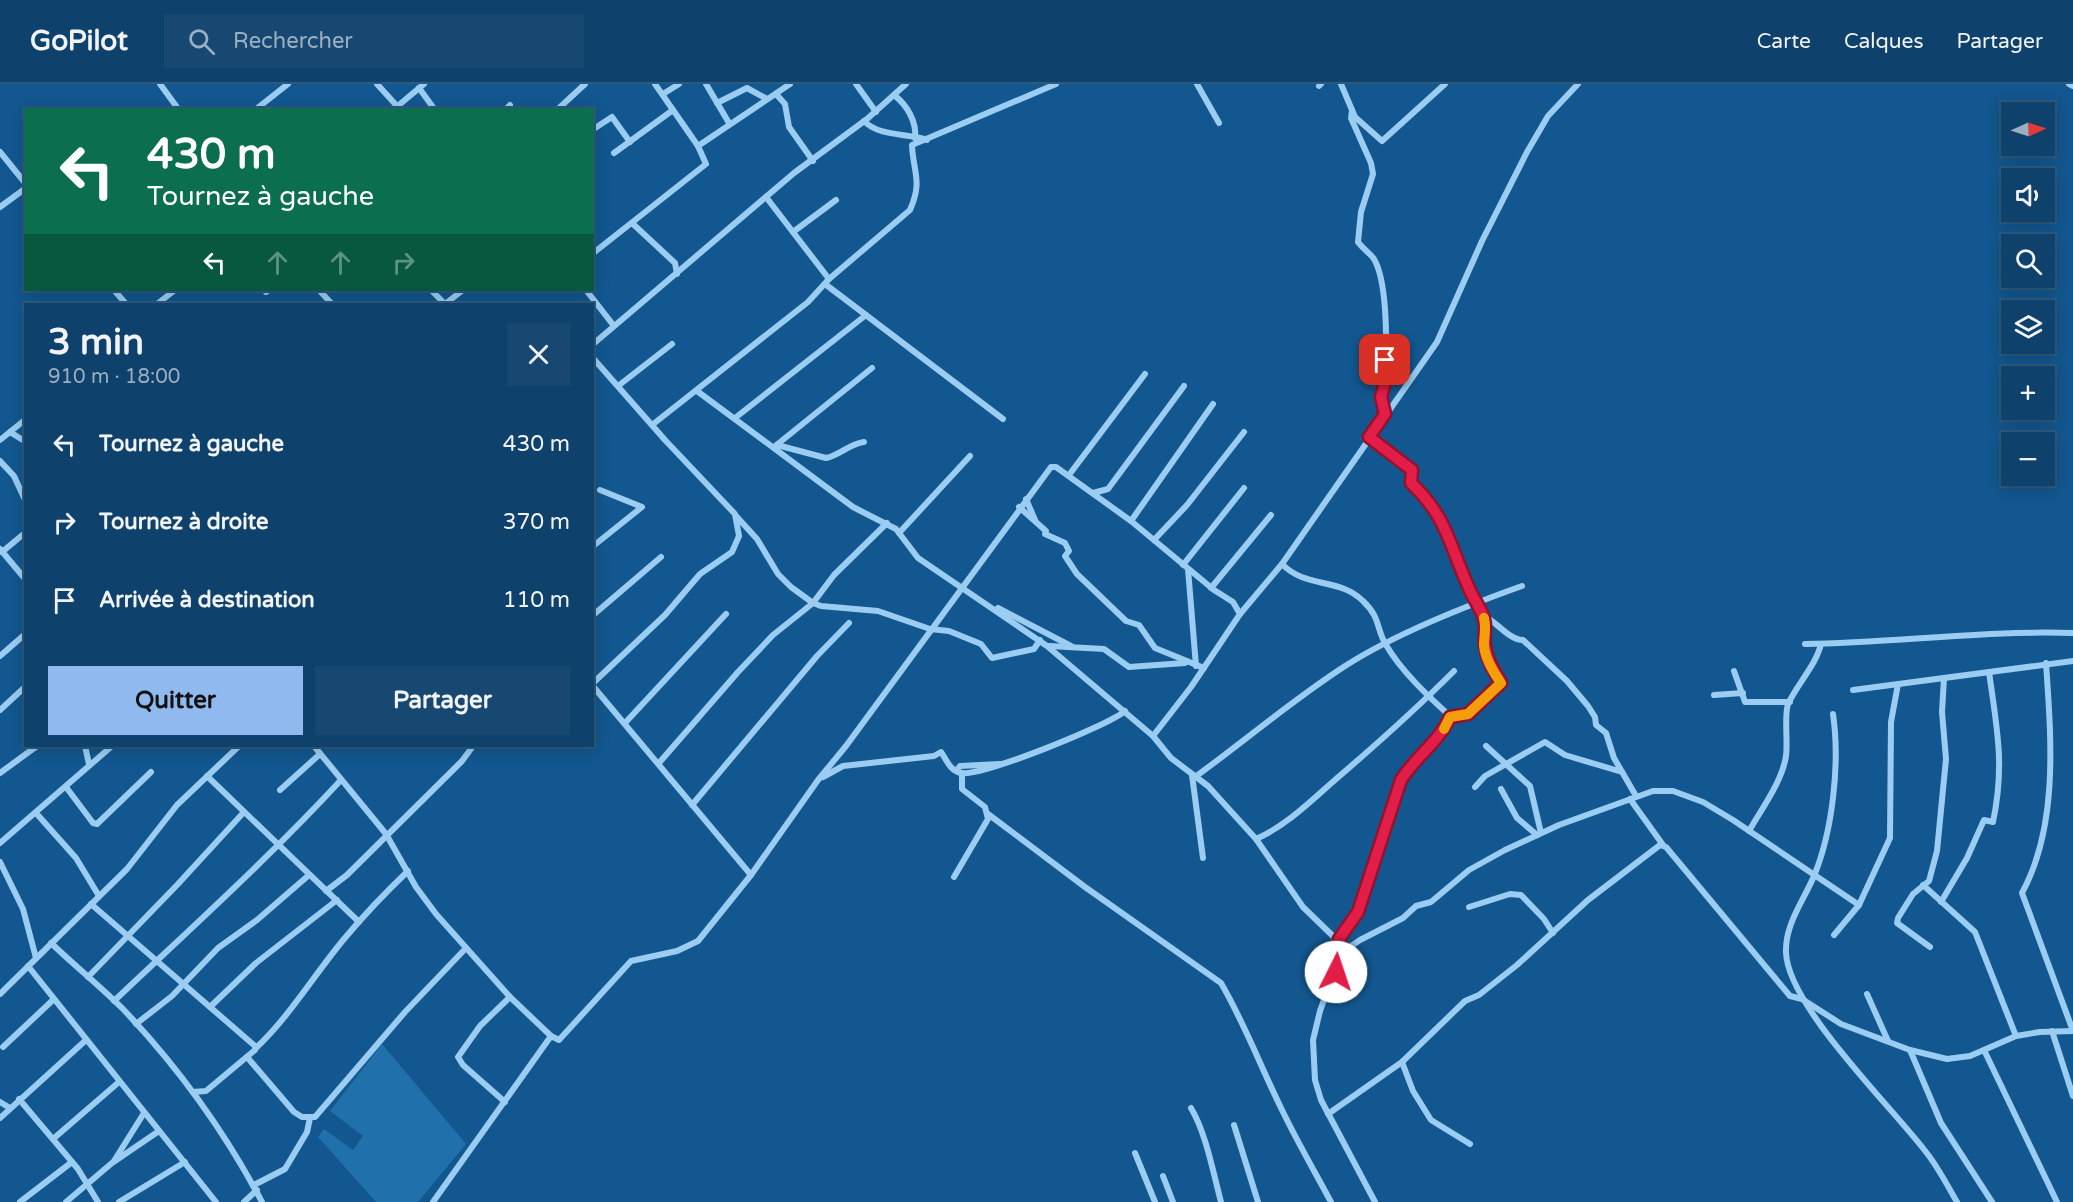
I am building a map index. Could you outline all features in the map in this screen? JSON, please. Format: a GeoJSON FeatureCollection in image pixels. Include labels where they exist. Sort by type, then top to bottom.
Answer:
{"type":"FeatureCollection","features":[{"type":"Feature","properties":{"kind":"street"},"geometry":{"type":"LineString","coordinates":[[160,84],[174,108]]}},
{"type":"Feature","properties":{"kind":"street"},"geometry":{"type":"LineString","coordinates":[[258,108],[288,84]]}},
{"type":"Feature","properties":{"kind":"street"},"geometry":{"type":"LineString","coordinates":[[377,84],[395,108],[422,86],[434,108]]}},
{"type":"Feature","properties":{"kind":"street"},"geometry":{"type":"LineString","coordinates":[[559,108],[585,84]]}},
{"type":"Feature","properties":{"kind":"street"},"geometry":{"type":"LineString","coordinates":[[594,253],[706,164],[698,146],[655,84]]}},
{"type":"Feature","properties":{"kind":"street"},"geometry":{"type":"LineString","coordinates":[[663,94],[679,84]]}},
{"type":"Feature","properties":{"kind":"street"},"geometry":{"type":"LineString","coordinates":[[706,84],[729,123]]}},
{"type":"Feature","properties":{"kind":"street"},"geometry":{"type":"LineString","coordinates":[[698,146],[790,84]]}},
{"type":"Feature","properties":{"kind":"street"},"geometry":{"type":"LineString","coordinates":[[856,84],[876,112]]}},
{"type":"Feature","properties":{"kind":"street"},"geometry":{"type":"LineString","coordinates":[[594,343],[766,197],[876,112],[906,84]]}},
{"type":"Feature","properties":{"kind":"street"},"geometry":{"type":"LineString","coordinates":[[912,145],[1056,84]]}},
{"type":"Feature","properties":{"kind":"street"},"geometry":{"type":"LineString","coordinates":[[1197,84],[1220,123]]}},
{"type":"Feature","properties":{"kind":"street"},"geometry":{"type":"LineString","coordinates":[[1341,84],[1352,110],[1363,127],[1379,140],[1384,141],[1445,84]]}},
{"type":"Feature","properties":{"kind":"street"},"geometry":{"type":"LineString","coordinates":[[1153,736],[1202,671],[1240,614],[1282,564],[1437,342],[1527,152],[1548,116],[1578,84]]}},
{"type":"Feature","properties":{"kind":"street"},"geometry":{"type":"LineString","coordinates":[[717,103],[747,88],[767,99]]}},
{"type":"Feature","properties":{"kind":"street"},"geometry":{"type":"LineString","coordinates":[[776,94],[784,104],[789,127],[813,161]]}},
{"type":"Feature","properties":{"kind":"street"},"geometry":{"type":"LineString","coordinates":[[652,425],[808,302],[827,282],[910,210],[917,194],[919,180],[912,145],[916,136],[915,128],[908,111],[894,95]]}},
{"type":"Feature","properties":{"kind":"street"},"geometry":{"type":"LineString","coordinates":[[614,153],[673,110]]}},
{"type":"Feature","properties":{"kind":"street"},"geometry":{"type":"LineString","coordinates":[[1352,110],[1351,118],[1371,163],[1373,174],[1361,212],[1358,242],[1373,257],[1378,267],[1384,298],[1385,366],[1388,372],[1381,397],[1385,414]]}},
{"type":"Feature","properties":{"kind":"street"},"geometry":{"type":"LineString","coordinates":[[594,129],[612,117],[630,142]]}},
{"type":"Feature","properties":{"kind":"street"},"geometry":{"type":"LineString","coordinates":[[864,121],[892,134],[916,136],[927,140]]}},
{"type":"Feature","properties":{"kind":"street"},"geometry":{"type":"LineString","coordinates":[[0,152],[24,182]]}},
{"type":"Feature","properties":{"kind":"street"},"geometry":{"type":"LineString","coordinates":[[0,207],[24,189]]}},
{"type":"Feature","properties":{"kind":"street"},"geometry":{"type":"LineString","coordinates":[[766,197],[827,282],[866,315],[1003,419]]}},
{"type":"Feature","properties":{"kind":"street"},"geometry":{"type":"LineString","coordinates":[[793,232],[836,200]]}},
{"type":"Feature","properties":{"kind":"street"},"geometry":{"type":"LineString","coordinates":[[633,224],[675,263],[677,273]]}},
{"type":"Feature","properties":{"kind":"street"},"geometry":{"type":"LineString","coordinates":[[115,291],[125,303]]}},
{"type":"Feature","properties":{"kind":"street"},"geometry":{"type":"LineString","coordinates":[[158,303],[174,291]]}},
{"type":"Feature","properties":{"kind":"street"},"geometry":{"type":"LineString","coordinates":[[320,291],[331,303]]}},
{"type":"Feature","properties":{"kind":"street"},"geometry":{"type":"LineString","coordinates":[[432,291],[444,303]]}},
{"type":"Feature","properties":{"kind":"street"},"geometry":{"type":"LineString","coordinates":[[446,303],[462,291]]}},
{"type":"Feature","properties":{"kind":"street"},"geometry":{"type":"LineString","coordinates":[[587,291],[614,326]]}},
{"type":"Feature","properties":{"kind":"street"},"geometry":{"type":"LineString","coordinates":[[735,418],[866,315]]}},
{"type":"Feature","properties":{"kind":"street"},"geometry":{"type":"LineString","coordinates":[[618,386],[672,344]]}},
{"type":"Feature","properties":{"kind":"street"},"geometry":{"type":"LineString","coordinates":[[594,359],[757,539],[778,574],[813,603],[821,606],[878,611],[930,629],[949,631],[981,644],[993,658],[1034,649],[1040,640]]}},
{"type":"Feature","properties":{"kind":"street"},"geometry":{"type":"LineString","coordinates":[[776,446],[872,368]]}},
{"type":"Feature","properties":{"kind":"street"},"geometry":{"type":"LineString","coordinates":[[1069,476],[1145,374]]}},
{"type":"Feature","properties":{"kind":"street"},"geometry":{"type":"LineString","coordinates":[[1093,493],[1108,489],[1184,386]]}},
{"type":"Feature","properties":{"kind":"street"},"geometry":{"type":"LineString","coordinates":[[697,391],[776,446],[853,507],[887,523],[898,533],[913,554],[1040,640],[1153,736],[1171,758],[1223,801],[1256,839],[1302,907],[1338,941],[1341,953],[1320,1011],[1313,1040],[1317,1089],[1375,1202]]}},
{"type":"Feature","properties":{"kind":"street"},"geometry":{"type":"LineString","coordinates":[[1131,521],[1213,404]]}},
{"type":"Feature","properties":{"kind":"street"},"geometry":{"type":"LineString","coordinates":[[0,440],[24,420]]}},
{"type":"Feature","properties":{"kind":"street"},"geometry":{"type":"LineString","coordinates":[[10,432],[24,441]]}},
{"type":"Feature","properties":{"kind":"street"},"geometry":{"type":"LineString","coordinates":[[1154,540],[1186,505],[1244,432]]}},
{"type":"Feature","properties":{"kind":"street"},"geometry":{"type":"LineString","coordinates":[[1369,437],[1413,473],[1411,483],[1430,502],[1446,526],[1475,603],[1484,616],[1485,647],[1492,671],[1501,683],[1468,714],[1450,717]]}},
{"type":"Feature","properties":{"kind":"street"},"geometry":{"type":"LineString","coordinates":[[776,446],[809,456],[826,458],[851,444],[864,442]]}},
{"type":"Feature","properties":{"kind":"street"},"geometry":{"type":"LineString","coordinates":[[898,533],[969,456]]}},
{"type":"Feature","properties":{"kind":"street"},"geometry":{"type":"LineString","coordinates":[[0,460],[14,476],[24,498]]}},
{"type":"Feature","properties":{"kind":"street"},"geometry":{"type":"LineString","coordinates":[[315,747],[386,834],[436,914],[510,996],[551,1036],[560,1039],[631,961],[677,951],[698,940],[751,875],[818,780],[846,746],[1019,507],[1051,467],[1056,467],[1131,521],[1210,588],[1233,602],[1240,614]]}},
{"type":"Feature","properties":{"kind":"street"},"geometry":{"type":"LineString","coordinates":[[1192,663],[1195,621],[1186,567],[1244,488]]}},
{"type":"Feature","properties":{"kind":"street"},"geometry":{"type":"LineString","coordinates":[[594,545],[642,507],[600,490]]}},
{"type":"Feature","properties":{"kind":"street"},"geometry":{"type":"LineString","coordinates":[[1026,500],[1035,520]]}},
{"type":"Feature","properties":{"kind":"street"},"geometry":{"type":"LineString","coordinates":[[1019,507],[1046,531],[1045,534],[1065,543],[1069,551],[1065,556],[1074,570],[1126,621],[1139,626],[1158,650],[1192,663],[1202,671]]}},
{"type":"Feature","properties":{"kind":"street"},"geometry":{"type":"LineString","coordinates":[[594,683],[665,615],[700,574],[732,552],[739,536],[735,514]]}},
{"type":"Feature","properties":{"kind":"street"},"geometry":{"type":"LineString","coordinates":[[1210,588],[1271,515]]}},
{"type":"Feature","properties":{"kind":"street"},"geometry":{"type":"LineString","coordinates":[[659,763],[738,672],[774,635],[813,603],[834,575],[887,523]]}},
{"type":"Feature","properties":{"kind":"street"},"geometry":{"type":"LineString","coordinates":[[24,534],[1,551],[24,578]]}},
{"type":"Feature","properties":{"kind":"street"},"geometry":{"type":"LineString","coordinates":[[594,613],[661,557]]}},
{"type":"Feature","properties":{"kind":"street"},"geometry":{"type":"LineString","coordinates":[[1282,564],[1292,574],[1303,580],[1334,585],[1363,600],[1377,618],[1385,645],[1428,696],[1450,717]]}},
{"type":"Feature","properties":{"kind":"street"},"geometry":{"type":"LineString","coordinates":[[1193,776],[1340,669],[1475,603],[1522,586]]}},
{"type":"Feature","properties":{"kind":"street"},"geometry":{"type":"LineString","coordinates":[[992,607],[1071,646]]}},
{"type":"Feature","properties":{"kind":"street"},"geometry":{"type":"LineString","coordinates":[[625,723],[726,614]]}},
{"type":"Feature","properties":{"kind":"street"},"geometry":{"type":"LineString","coordinates":[[1484,616],[1493,620],[1516,640],[1523,640],[1567,681],[1592,712],[1597,726],[1606,733],[1614,758],[1623,772],[1633,798],[1663,845],[1790,996],[1802,999],[1841,1024],[1910,1050],[1947,1059],[1970,1056],[2016,1036],[2052,1031],[2073,1031],[2022,893],[2040,850],[2049,784],[2049,711],[2046,663]]}},
{"type":"Feature","properties":{"kind":"street"},"geometry":{"type":"LineString","coordinates":[[692,805],[817,656],[849,622]]}},
{"type":"Feature","properties":{"kind":"street"},"geometry":{"type":"LineString","coordinates":[[1805,644],[1878,643],[2021,631],[2073,633]]}},
{"type":"Feature","properties":{"kind":"street"},"geometry":{"type":"LineString","coordinates":[[0,656],[23,636]]}},
{"type":"Feature","properties":{"kind":"street"},"geometry":{"type":"LineString","coordinates":[[1749,831],[1784,763],[1788,705],[1802,678],[1817,659],[1821,644]]}},
{"type":"Feature","properties":{"kind":"street"},"geometry":{"type":"LineString","coordinates":[[1047,646],[1104,649],[1129,667],[1192,663]]}},
{"type":"Feature","properties":{"kind":"street"},"geometry":{"type":"LineString","coordinates":[[1853,690],[2073,660]]}},
{"type":"Feature","properties":{"kind":"street"},"geometry":{"type":"LineString","coordinates":[[1256,839],[1282,824],[1306,806],[1454,670]]}},
{"type":"Feature","properties":{"kind":"street"},"geometry":{"type":"LineString","coordinates":[[1734,671],[1743,693],[1743,700],[1748,703],[1790,702]]}},
{"type":"Feature","properties":{"kind":"street"},"geometry":{"type":"LineString","coordinates":[[1941,902],[1984,820],[1993,822],[2000,791],[2001,756],[1989,672]]}},
{"type":"Feature","properties":{"kind":"street"},"geometry":{"type":"LineString","coordinates":[[1930,947],[1897,923],[1913,894],[1929,881],[1934,861],[1944,801],[1946,759],[1942,712],[1944,678]]}},
{"type":"Feature","properties":{"kind":"street"},"geometry":{"type":"LineString","coordinates":[[1834,935],[1859,905],[1890,838],[1891,722],[1898,684]]}},
{"type":"Feature","properties":{"kind":"street"},"geometry":{"type":"LineString","coordinates":[[594,687],[751,875]]}},
{"type":"Feature","properties":{"kind":"street"},"geometry":{"type":"LineString","coordinates":[[0,710],[24,688]]}},
{"type":"Feature","properties":{"kind":"street"},"geometry":{"type":"LineString","coordinates":[[1714,695],[1743,693]]}},
{"type":"Feature","properties":{"kind":"street"},"geometry":{"type":"LineString","coordinates":[[818,780],[843,766],[930,757],[941,752],[950,768],[959,771],[984,771],[1077,737],[1117,718],[1125,711]]}},
{"type":"Feature","properties":{"kind":"street"},"geometry":{"type":"LineString","coordinates":[[1833,714],[1836,736],[1830,816],[1823,851],[1814,876],[1788,930],[1787,964],[1802,999],[1926,1152],[1957,1202]]}},
{"type":"Feature","properties":{"kind":"street"},"geometry":{"type":"LineString","coordinates":[[1338,941],[1358,912],[1401,780],[1411,764],[1442,732],[1450,717]]}},
{"type":"Feature","properties":{"kind":"street"},"geometry":{"type":"LineString","coordinates":[[1117,718],[1134,719]]}},
{"type":"Feature","properties":{"kind":"street"},"geometry":{"type":"LineString","coordinates":[[1475,787],[1485,776],[1545,742],[1565,755],[1623,772]]}},
{"type":"Feature","properties":{"kind":"street"},"geometry":{"type":"LineString","coordinates":[[1486,746],[1530,786],[1539,834]]}},
{"type":"Feature","properties":{"kind":"street"},"geometry":{"type":"LineString","coordinates":[[0,773],[36,747]]}},
{"type":"Feature","properties":{"kind":"street"},"geometry":{"type":"LineString","coordinates":[[85,747],[89,764]]}},
{"type":"Feature","properties":{"kind":"street"},"geometry":{"type":"LineString","coordinates":[[0,843],[111,747]]}},
{"type":"Feature","properties":{"kind":"street"},"geometry":{"type":"LineString","coordinates":[[0,994],[127,869],[177,805],[238,747]]}},
{"type":"Feature","properties":{"kind":"street"},"geometry":{"type":"LineString","coordinates":[[326,891],[347,875],[462,761],[472,747]]}},
{"type":"Feature","properties":{"kind":"street"},"geometry":{"type":"LineString","coordinates":[[280,790],[320,754]]}},
{"type":"Feature","properties":{"kind":"street"},"geometry":{"type":"LineString","coordinates":[[959,771],[962,789],[985,807],[988,814],[1084,887],[1221,983],[1232,999],[1242,1026],[1284,1114],[1331,1202]]}},
{"type":"Feature","properties":{"kind":"street"},"geometry":{"type":"LineString","coordinates":[[66,787],[93,823],[97,824],[151,772]]}},
{"type":"Feature","properties":{"kind":"street"},"geometry":{"type":"LineString","coordinates":[[207,776],[359,921]]}},
{"type":"Feature","properties":{"kind":"street"},"geometry":{"type":"LineString","coordinates":[[1193,776],[1193,794],[1200,818],[1203,858]]}},
{"type":"Feature","properties":{"kind":"street"},"geometry":{"type":"LineString","coordinates":[[114,1001],[279,847],[341,780]]}},
{"type":"Feature","properties":{"kind":"street"},"geometry":{"type":"LineString","coordinates":[[1501,789],[1517,818],[1539,834]]}},
{"type":"Feature","properties":{"kind":"street"},"geometry":{"type":"LineString","coordinates":[[1341,953],[1360,940],[1403,918],[1416,906],[1431,902],[1469,870],[1539,834],[1633,798],[1664,791],[1682,794],[1703,802],[1859,905]]}},
{"type":"Feature","properties":{"kind":"street"},"geometry":{"type":"LineString","coordinates":[[88,976],[127,938],[244,812]]}},
{"type":"Feature","properties":{"kind":"street"},"geometry":{"type":"LineString","coordinates":[[36,813],[76,858],[99,896]]}},
{"type":"Feature","properties":{"kind":"street"},"geometry":{"type":"LineString","coordinates":[[954,877],[986,825],[988,814]]}},
{"type":"Feature","properties":{"kind":"street"},"geometry":{"type":"LineString","coordinates":[[1328,1114],[1402,1062],[1465,1001],[1479,995],[1553,933],[1587,900],[1663,845]]}},
{"type":"Feature","properties":{"kind":"street"},"geometry":{"type":"LineString","coordinates":[[0,862],[28,923],[36,958]]}},
{"type":"Feature","properties":{"kind":"street"},"geometry":{"type":"LineString","coordinates":[[192,1092],[199,1094],[206,1091],[256,1048],[294,1005],[359,921],[408,871]]}},
{"type":"Feature","properties":{"kind":"street"},"geometry":{"type":"LineString","coordinates":[[135,1024],[163,1004],[218,948],[257,920],[309,875]]}},
{"type":"Feature","properties":{"kind":"street"},"geometry":{"type":"LineString","coordinates":[[1923,885],[1975,932],[2016,1036]]}},
{"type":"Feature","properties":{"kind":"street"},"geometry":{"type":"LineString","coordinates":[[1469,907],[1510,894],[1521,895],[1544,919],[1553,933]]}},
{"type":"Feature","properties":{"kind":"street"},"geometry":{"type":"LineString","coordinates":[[210,1007],[256,963],[337,900]]}},
{"type":"Feature","properties":{"kind":"street"},"geometry":{"type":"LineString","coordinates":[[91,904],[127,938],[256,1048]]}},
{"type":"Feature","properties":{"kind":"street"},"geometry":{"type":"LineString","coordinates":[[51,944],[114,1001],[171,1061],[262,1202]]}},
{"type":"Feature","properties":{"kind":"street"},"geometry":{"type":"LineString","coordinates":[[247,1057],[294,1112],[302,1117],[310,1118],[322,1112],[376,1044],[466,948]]}},
{"type":"Feature","properties":{"kind":"street"},"geometry":{"type":"LineString","coordinates":[[28,966],[216,1202]]}},
{"type":"Feature","properties":{"kind":"street"},"geometry":{"type":"LineString","coordinates":[[1867,994],[1888,1041]]}},
{"type":"Feature","properties":{"kind":"street"},"geometry":{"type":"LineString","coordinates":[[505,1102],[463,1065],[458,1057],[480,1026],[510,996]]}},
{"type":"Feature","properties":{"kind":"street"},"geometry":{"type":"LineString","coordinates":[[3,1047],[54,999]]}},
{"type":"Feature","properties":{"kind":"street"},"geometry":{"type":"LineString","coordinates":[[2052,1031],[2073,1096]]}},
{"type":"Feature","properties":{"kind":"street"},"geometry":{"type":"LineString","coordinates":[[433,1202],[551,1036]]}},
{"type":"Feature","properties":{"kind":"street"},"geometry":{"type":"LineString","coordinates":[[0,1118],[86,1040]]}},
{"type":"Feature","properties":{"kind":"street"},"geometry":{"type":"LineString","coordinates":[[1910,1050],[1941,1123],[1992,1202]]}},
{"type":"Feature","properties":{"kind":"street"},"geometry":{"type":"LineString","coordinates":[[1984,1050],[2057,1202]]}},
{"type":"Feature","properties":{"kind":"street"},"geometry":{"type":"LineString","coordinates":[[1402,1062],[1413,1091],[1431,1120],[1470,1144]]}},
{"type":"Feature","properties":{"kind":"street"},"geometry":{"type":"LineString","coordinates":[[53,1138],[119,1082]]}},
{"type":"Feature","properties":{"kind":"street"},"geometry":{"type":"LineString","coordinates":[[19,1099],[72,1162],[98,1202]]}},
{"type":"Feature","properties":{"kind":"street"},"geometry":{"type":"LineString","coordinates":[[0,1102],[10,1108]]}},
{"type":"Feature","properties":{"kind":"street"},"geometry":{"type":"LineString","coordinates":[[1191,1108],[1203,1127],[1205,1148],[1221,1202]]}},
{"type":"Feature","properties":{"kind":"street"},"geometry":{"type":"LineString","coordinates":[[112,1163],[144,1113]]}},
{"type":"Feature","properties":{"kind":"street"},"geometry":{"type":"LineString","coordinates":[[244,1202],[255,1188],[285,1169],[307,1132],[310,1118]]}},
{"type":"Feature","properties":{"kind":"street"},"geometry":{"type":"LineString","coordinates":[[1234,1125],[1258,1202]]}},
{"type":"Feature","properties":{"kind":"street"},"geometry":{"type":"LineString","coordinates":[[66,1202],[112,1163],[159,1131]]}},
{"type":"Feature","properties":{"kind":"street"},"geometry":{"type":"LineString","coordinates":[[1135,1153],[1155,1202]]}},
{"type":"Feature","properties":{"kind":"street"},"geometry":{"type":"LineString","coordinates":[[20,1202],[72,1162]]}},
{"type":"Feature","properties":{"kind":"street"},"geometry":{"type":"LineString","coordinates":[[119,1202],[185,1162]]}},
{"type":"Feature","properties":{"kind":"street"},"geometry":{"type":"LineString","coordinates":[[1163,1176],[1173,1202]]}},
{"type":"Feature","properties":{"kind":"shaded area"},"geometry":{"type":"Polygon","coordinates":[[[382,1044],[466,1144],[418,1202],[376,1202],[318,1137],[324,1129],[353,1150],[363,1136],[330,1111],[382,1044]]]}},
{"type":"Feature","properties":{"kind":"slow traffic"},"geometry":{"type":"LineString","coordinates":[[1444,729],[1450,717],[1468,714],[1501,683],[1492,671],[1485,647],[1484,618]]}},
{"type":"Feature","properties":{"kind":"route"},"geometry":{"type":"LineString","coordinates":[[1336,972],[1341,953],[1339,939],[1349,928],[1358,912],[1401,780],[1411,764],[1442,732],[1450,717],[1468,714],[1501,683],[1492,671],[1485,647],[1484,616],[1467,585],[1446,526],[1430,502],[1411,483],[1412,470],[1379,447],[1369,437],[1385,414],[1381,397],[1388,372],[1385,360]]}}]}
